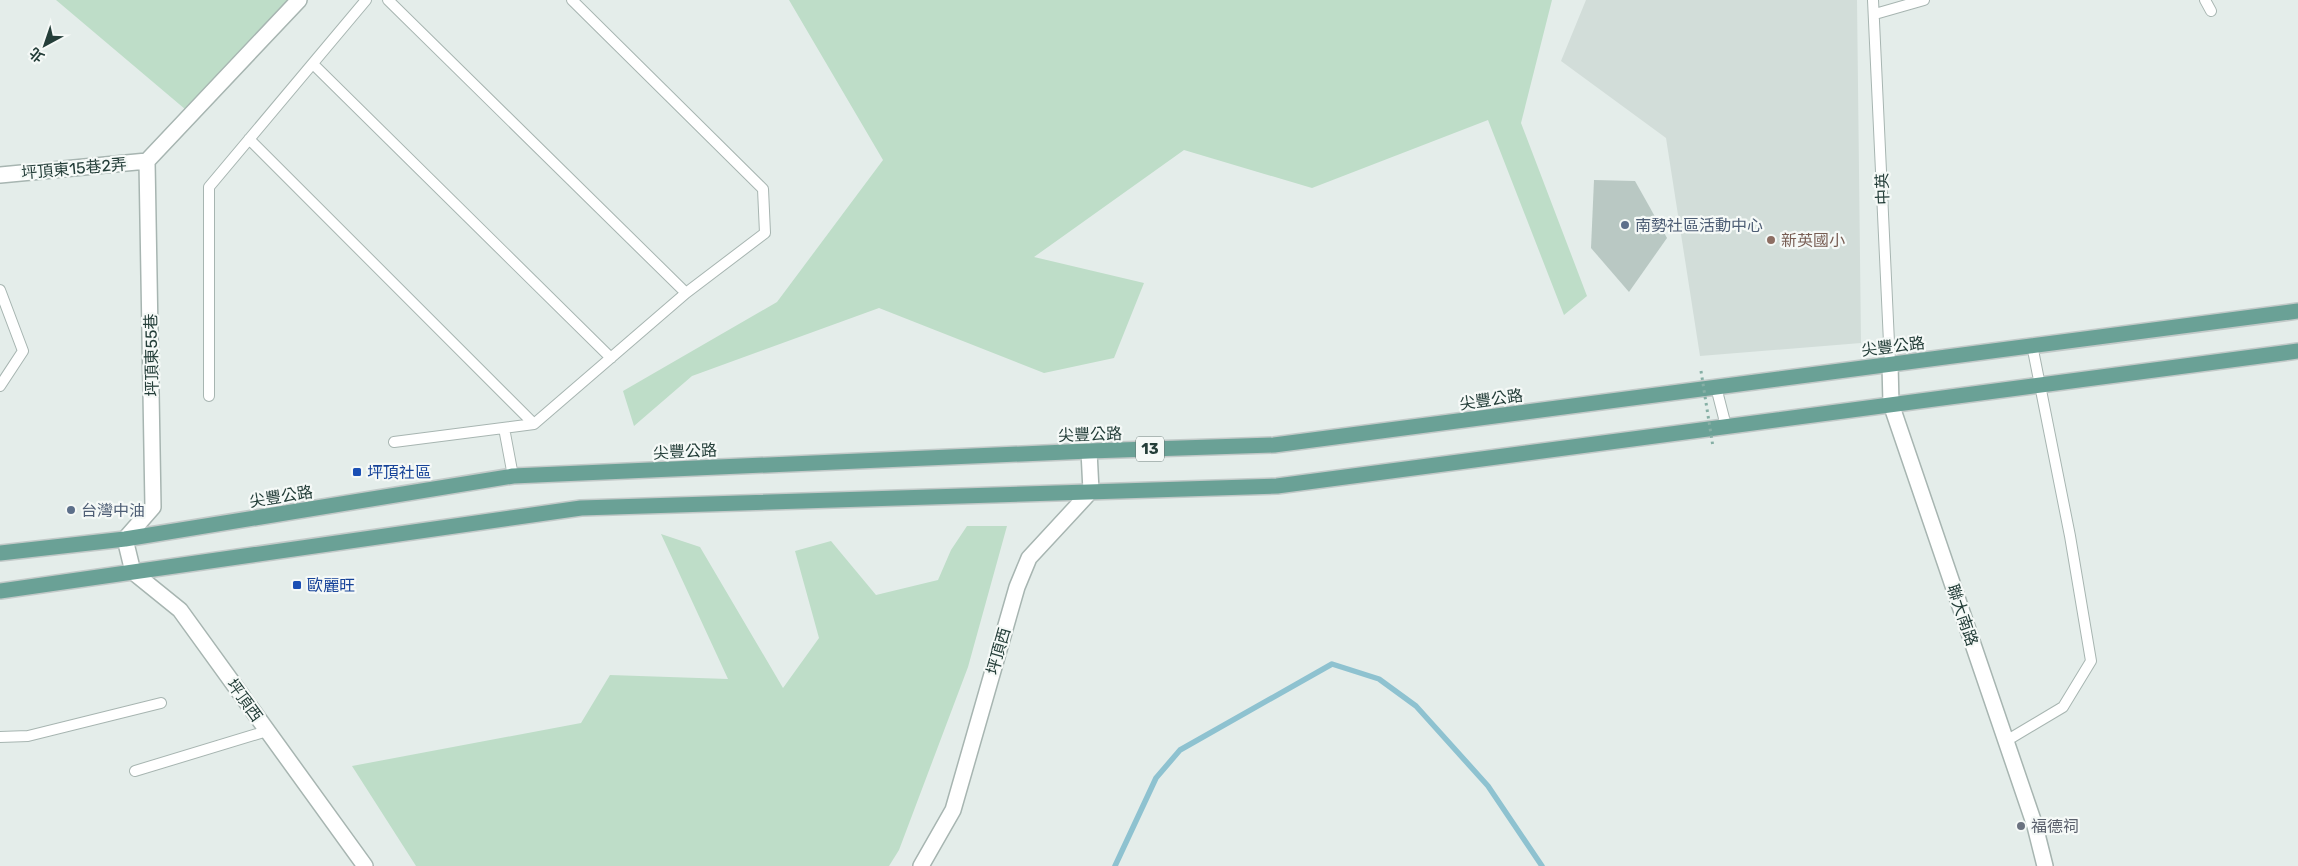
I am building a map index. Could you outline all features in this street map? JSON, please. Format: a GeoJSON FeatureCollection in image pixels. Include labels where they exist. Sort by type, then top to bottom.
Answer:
{"type":"FeatureCollection","features":[{"type":"Feature","properties":{"kind":"main road","name":"尖豐公路"},"geometry":{"type":"LineString","coordinates":[[0,553],[125,539],[513,476],[1089,451],[1274,445],[2298,311]]}},
{"type":"Feature","properties":{"kind":"main road"},"geometry":{"type":"LineString","coordinates":[[0,591],[581,508],[1277,486],[2298,352]]}},
{"type":"Feature","properties":{"kind":"street"},"geometry":{"type":"LineString","coordinates":[[147,161],[299,0]]}},
{"type":"Feature","properties":{"kind":"street","name":"坪頂東15巷2弄"},"geometry":{"type":"LineString","coordinates":[[0,175],[147,161]]}},
{"type":"Feature","properties":{"kind":"street","name":"坪頂東55巷"},"geometry":{"type":"LineString","coordinates":[[125,539],[153,507],[147,161]]}},
{"type":"Feature","properties":{"kind":"street","name":"聯大南路"},"geometry":{"type":"LineString","coordinates":[[1890,364],[1891,404],[2035,826],[2045,866]]}},
{"type":"Feature","properties":{"kind":"street"},"geometry":{"type":"LineString","coordinates":[[1089,451],[1091,492]]}},
{"type":"Feature","properties":{"kind":"street","name":"坪頂西"},"geometry":{"type":"LineString","coordinates":[[921,866],[953,810],[1016,587],[1029,558],[1091,492]]}},
{"type":"Feature","properties":{"kind":"street"},"geometry":{"type":"LineString","coordinates":[[125,539],[133,572]]}},
{"type":"Feature","properties":{"kind":"street","name":"坪頂西"},"geometry":{"type":"LineString","coordinates":[[133,572],[180,610],[364,866]]}},
{"type":"Feature","properties":{"kind":"lane"},"geometry":{"type":"LineString","coordinates":[[209,396],[209,187],[366,0]]}},
{"type":"Feature","properties":{"kind":"lane"},"geometry":{"type":"LineString","coordinates":[[388,0],[686,293]]}},
{"type":"Feature","properties":{"kind":"lane"},"geometry":{"type":"LineString","coordinates":[[394,442],[534,424],[686,293],[765,233],[763,189],[572,0]]}},
{"type":"Feature","properties":{"kind":"lane","name":"中英"},"geometry":{"type":"LineString","coordinates":[[1873,0],[1890,364]]}},
{"type":"Feature","properties":{"kind":"lane"},"geometry":{"type":"LineString","coordinates":[[1875,14],[1924,0]]}},
{"type":"Feature","properties":{"kind":"lane"},"geometry":{"type":"LineString","coordinates":[[2205,0],[2211,11]]}},
{"type":"Feature","properties":{"kind":"lane"},"geometry":{"type":"LineString","coordinates":[[313,64],[610,358]]}},
{"type":"Feature","properties":{"kind":"lane"},"geometry":{"type":"LineString","coordinates":[[249,139],[534,424]]}},
{"type":"Feature","properties":{"kind":"lane"},"geometry":{"type":"LineString","coordinates":[[0,290],[23,351],[0,386]]}},
{"type":"Feature","properties":{"kind":"lane"},"geometry":{"type":"LineString","coordinates":[[2006,741],[2063,706],[2090,661],[2042,385],[2032,345]]}},
{"type":"Feature","properties":{"kind":"lane"},"geometry":{"type":"LineString","coordinates":[[1716,386],[1726,426]]}},
{"type":"Feature","properties":{"kind":"lane"},"geometry":{"type":"LineString","coordinates":[[504,428],[513,476]]}},
{"type":"Feature","properties":{"kind":"lane"},"geometry":{"type":"LineString","coordinates":[[0,737],[28,736],[161,703]]}},
{"type":"Feature","properties":{"kind":"lane"},"geometry":{"type":"LineString","coordinates":[[134,771],[267,731]]}},
{"type":"Feature","properties":{"kind":"path"},"geometry":{"type":"LineString","coordinates":[[1701,371],[1713,447]]}},
{"type":"Feature","properties":{"kind":"shaded area","name":"新英國小"},"geometry":{"type":"Polygon","coordinates":[[[1586,0],[1857,0],[1861,343],[1700,356],[1666,138],[1561,61],[1586,0]]]}},
{"type":"Feature","properties":{"kind":"green space"},"geometry":{"type":"Polygon","coordinates":[[[56,0],[292,0],[192,115],[56,0]]]}},
{"type":"Feature","properties":{"kind":"green space"},"geometry":{"type":"Polygon","coordinates":[[[789,0],[1552,0],[1521,123],[1587,296],[1564,315],[1488,120],[1312,188],[1184,150],[1034,257],[1144,283],[1114,358],[1044,373],[879,308],[692,376],[634,426],[623,391],[777,302],[883,160],[789,0]]]}},
{"type":"Feature","properties":{"kind":"green space"},"geometry":{"type":"Polygon","coordinates":[[[967,526],[1007,526],[968,667],[899,850],[889,866],[416,866],[352,766],[581,723],[610,675],[728,679],[661,534],[700,547],[783,688],[819,638],[795,551],[831,541],[876,595],[938,580],[951,550],[967,526]]]}},
{"type":"Feature","properties":{"kind":"building","name":"南勢社區活動中心"},"geometry":{"type":"Polygon","coordinates":[[[1594,180],[1635,181],[1667,238],[1629,292],[1591,248],[1594,180]]]}},
{"type":"Feature","properties":{"kind":"waterway"},"geometry":{"type":"LineString","coordinates":[[1115,866],[1156,778],[1180,750],[1332,664],[1379,679],[1416,706],[1488,786],[1542,866]]}},
{"type":"Feature","properties":{"kind":"place","name":"南勢社區活動中心"},"geometry":{"type":"Point","coordinates":[1625,225]}},
{"type":"Feature","properties":{"kind":"place","name":"新英國小"},"geometry":{"type":"Point","coordinates":[1771,240]}},
{"type":"Feature","properties":{"kind":"place","name":"坪頂社區"},"geometry":{"type":"Point","coordinates":[357,472]}},
{"type":"Feature","properties":{"kind":"place","name":"台灣中油"},"geometry":{"type":"Point","coordinates":[71,510]}},
{"type":"Feature","properties":{"kind":"place","name":"歐麗旺"},"geometry":{"type":"Point","coordinates":[297,585]}},
{"type":"Feature","properties":{"kind":"place","name":"福德祠"},"geometry":{"type":"Point","coordinates":[2021,826]}}]}
